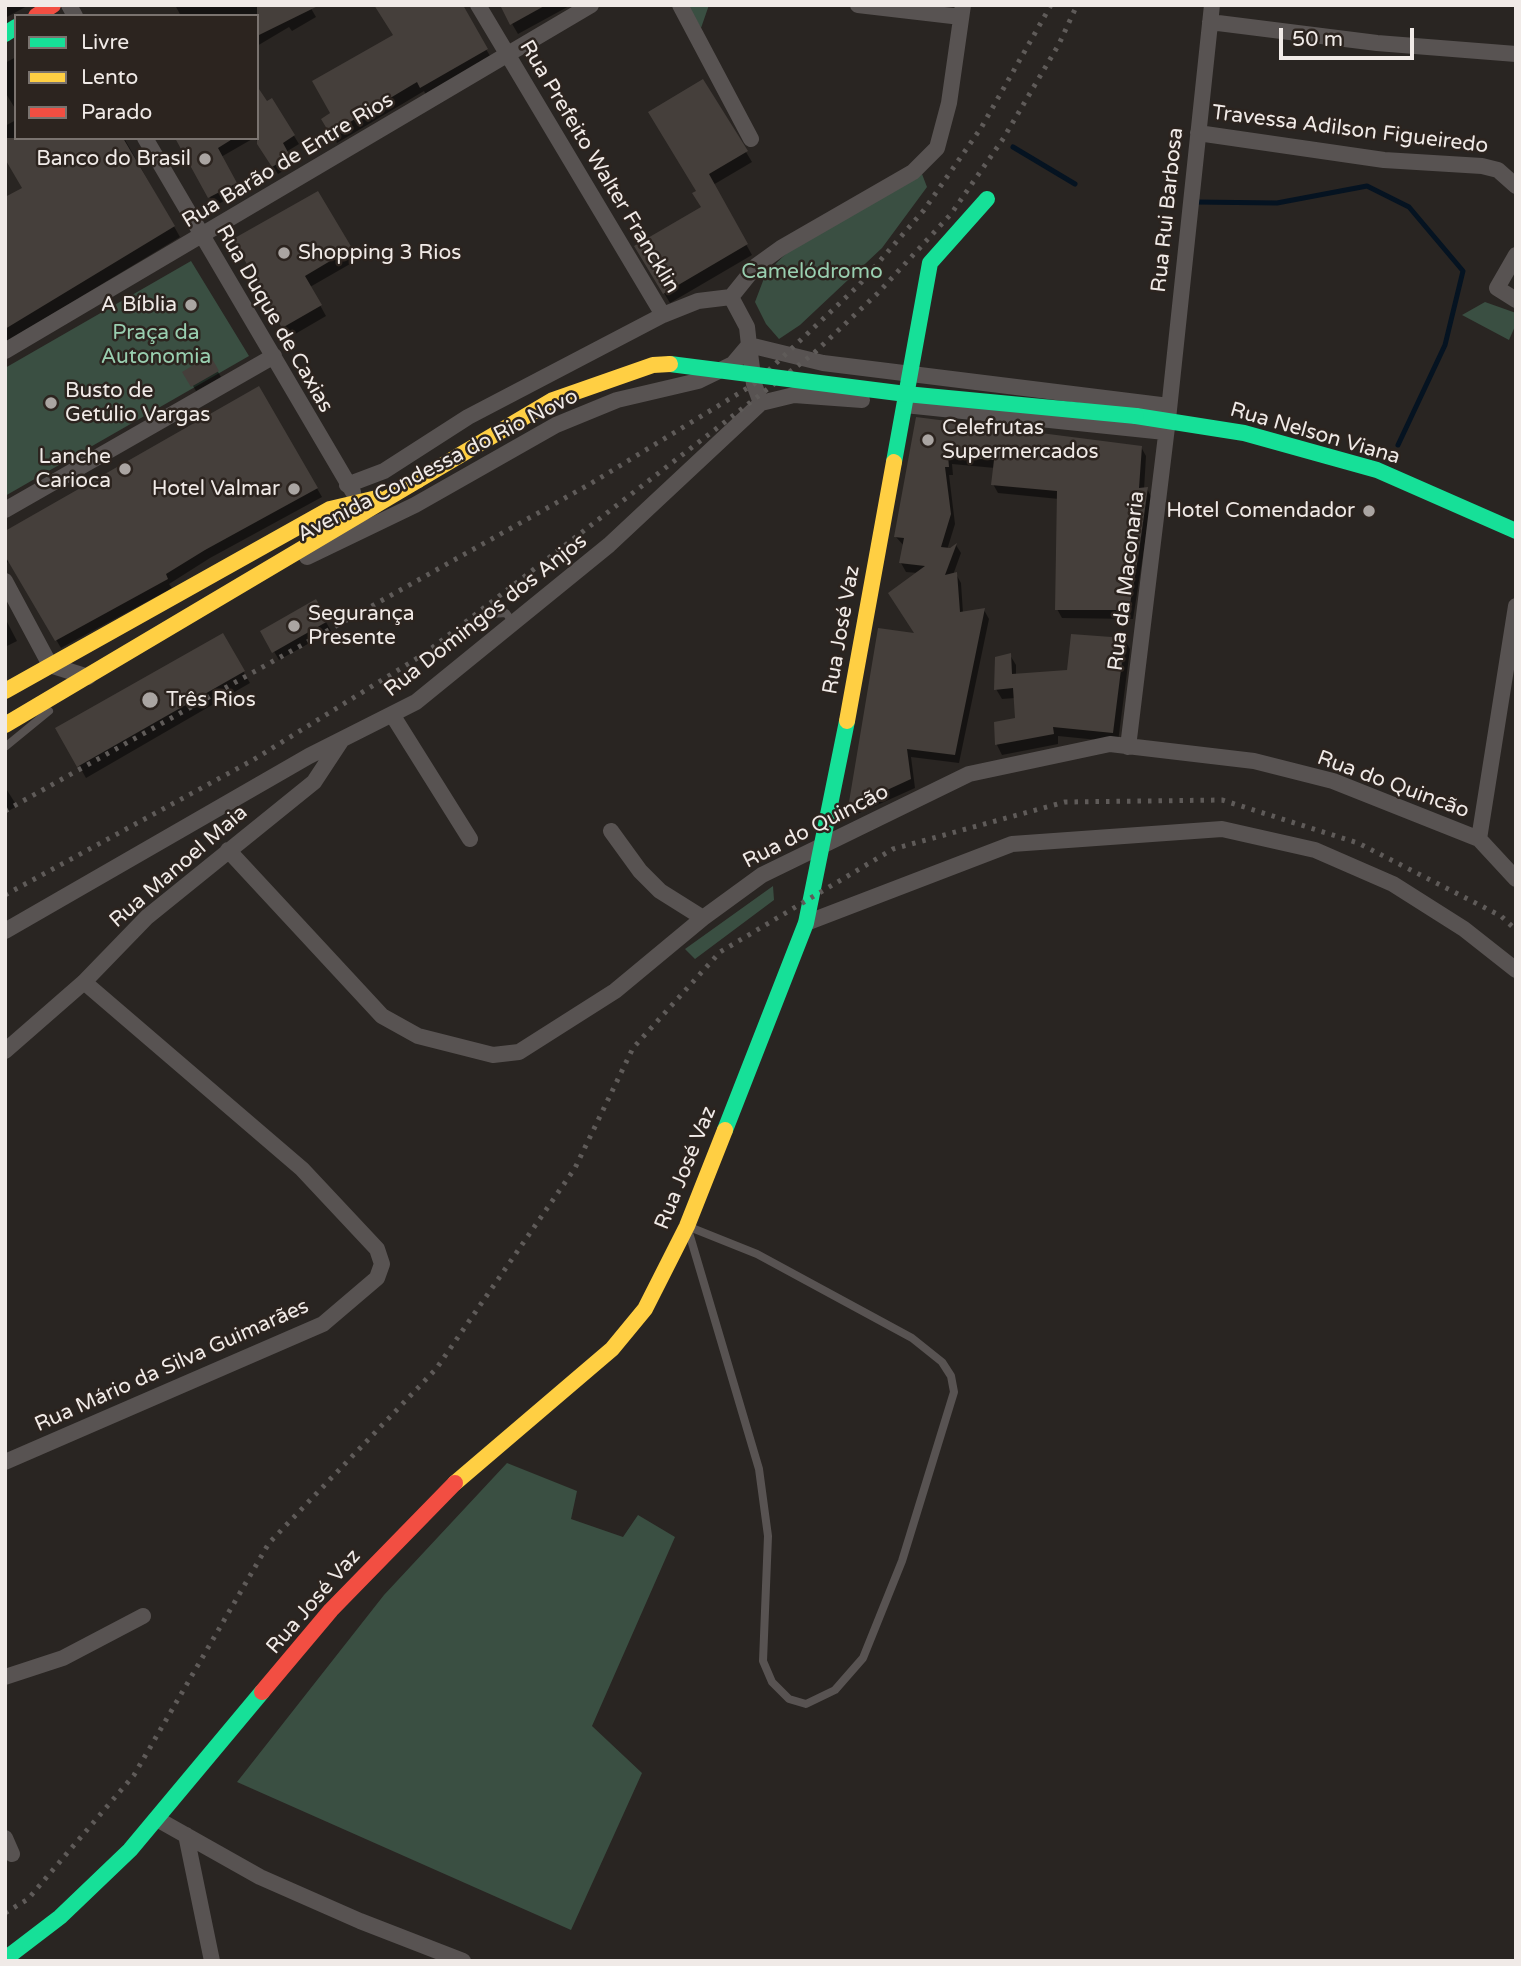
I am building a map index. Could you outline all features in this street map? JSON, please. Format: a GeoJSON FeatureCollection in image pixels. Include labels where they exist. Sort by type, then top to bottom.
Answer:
{"type":"FeatureCollection","features":[{"type":"Feature","properties":{"kind":"street","name":"Rua Prefeito Walter Francklin"},"geometry":{"type":"LineString","coordinates":[[478,5],[663,315]]}},
{"type":"Feature","properties":{"kind":"street","name":"Rua Barão de Entre Rios"},"geometry":{"type":"LineString","coordinates":[[5,351],[591,5]]}},
{"type":"Feature","properties":{"kind":"street"},"geometry":{"type":"LineString","coordinates":[[680,5],[751,139]]}},
{"type":"Feature","properties":{"kind":"street"},"geometry":{"type":"LineString","coordinates":[[761,403],[754,384],[747,327],[731,297],[756,266],[773,254],[913,172],[937,148],[950,103],[962,11],[858,5]]}},
{"type":"Feature","properties":{"kind":"street","name":"Rua Rui Barbosa"},"geometry":{"type":"LineString","coordinates":[[1167,419],[1212,5]]}},
{"type":"Feature","properties":{"kind":"street"},"geometry":{"type":"LineString","coordinates":[[1210,22],[1377,43],[1516,54]]}},
{"type":"Feature","properties":{"kind":"street","name":"Travessa Adilson Figueiredo"},"geometry":{"type":"LineString","coordinates":[[1198,132],[1384,160],[1482,166],[1498,170],[1516,186]]}},
{"type":"Feature","properties":{"kind":"street","name":"Rua Duque de Caxias"},"geometry":{"type":"LineString","coordinates":[[146,140],[347,485]]}},
{"type":"Feature","properties":{"kind":"street","name":"Rua José Vaz"},"geometry":{"type":"LineString","coordinates":[[5,1959],[60,1917],[157,1819],[331,1610],[424,1512],[484,1456],[612,1349],[645,1309],[687,1226],[806,923],[824,845],[930,263],[987,199]]}},
{"type":"Feature","properties":{"kind":"street"},"geometry":{"type":"LineString","coordinates":[[1516,255],[1497,288],[1516,300]]}},
{"type":"Feature","properties":{"kind":"street","name":"Avenida Condessa do Rio Novo"},"geometry":{"type":"LineString","coordinates":[[360,500],[347,485],[377,475],[468,417],[663,315],[698,301],[731,297]]}},
{"type":"Feature","properties":{"kind":"street"},"geometry":{"type":"LineString","coordinates":[[749,345],[823,362],[910,371],[1167,419]]}},
{"type":"Feature","properties":{"kind":"street","name":"Avenida Condessa do Rio Novo"},"geometry":{"type":"LineString","coordinates":[[223,598],[415,505],[555,425],[617,400],[698,381],[733,365],[749,345]]}},
{"type":"Feature","properties":{"kind":"street"},"geometry":{"type":"LineString","coordinates":[[5,510],[274,356]]}},
{"type":"Feature","properties":{"kind":"street","name":"Rua Nelson Viana"},"geometry":{"type":"LineString","coordinates":[[390,496],[553,400],[653,365],[672,364],[906,394],[1167,419],[1244,433],[1377,470],[1516,531]]}},
{"type":"Feature","properties":{"kind":"street","name":"Rua Domingos dos Anjos"},"geometry":{"type":"LineString","coordinates":[[5,931],[342,739],[393,716],[416,702],[609,545],[761,403],[778,396],[820,394],[905,405]]}},
{"type":"Feature","properties":{"kind":"street"},"geometry":{"type":"LineString","coordinates":[[905,405],[1167,419]]}},
{"type":"Feature","properties":{"kind":"street","name":"Rua da Maconaria"},"geometry":{"type":"LineString","coordinates":[[1128,747],[1167,419]]}},
{"type":"Feature","properties":{"kind":"street","name":"Avenida Condessa do Rio Novo"},"geometry":{"type":"LineString","coordinates":[[5,725],[223,598],[390,496]]}},
{"type":"Feature","properties":{"kind":"street","name":"Avenida Condessa do Rio Novo"},"geometry":{"type":"LineString","coordinates":[[6,688],[330,509],[360,500],[390,496]]}},
{"type":"Feature","properties":{"kind":"street"},"geometry":{"type":"LineString","coordinates":[[5,582],[50,665],[90,676]]}},
{"type":"Feature","properties":{"kind":"street"},"geometry":{"type":"LineString","coordinates":[[1479,839],[1516,606]]}},
{"type":"Feature","properties":{"kind":"street"},"geometry":{"type":"LineString","coordinates":[[6,688],[23,715]]}},
{"type":"Feature","properties":{"kind":"street"},"geometry":{"type":"LineString","coordinates":[[393,716],[470,839]]}},
{"type":"Feature","properties":{"kind":"street","name":"Rua Manoel Maia"},"geometry":{"type":"LineString","coordinates":[[5,1051],[85,982],[147,917],[314,782],[342,739]]}},
{"type":"Feature","properties":{"kind":"street","name":"Rua do Quincão"},"geometry":{"type":"LineString","coordinates":[[228,850],[382,1016],[418,1036],[493,1055],[519,1052],[615,991],[703,918],[762,875],[969,774],[1110,744],[1254,761],[1333,781],[1479,839],[1516,879]]}},
{"type":"Feature","properties":{"kind":"street"},"geometry":{"type":"LineString","coordinates":[[806,923],[1012,844],[1222,829],[1315,850],[1393,884],[1464,929],[1516,970]]}},
{"type":"Feature","properties":{"kind":"street"},"geometry":{"type":"LineString","coordinates":[[611,831],[640,871],[660,891],[703,918]]}},
{"type":"Feature","properties":{"kind":"street","name":"Rua Mário da Silva Guimarães"},"geometry":{"type":"LineString","coordinates":[[5,1462],[323,1324],[377,1278],[382,1264],[377,1249],[302,1169],[85,982]]}},
{"type":"Feature","properties":{"kind":"street"},"geometry":{"type":"LineString","coordinates":[[5,1676],[63,1658],[143,1616]]}},
{"type":"Feature","properties":{"kind":"street"},"geometry":{"type":"LineString","coordinates":[[157,1819],[260,1877],[360,1921],[463,1961]]}},
{"type":"Feature","properties":{"kind":"street"},"geometry":{"type":"LineString","coordinates":[[186,1835],[212,1961]]}},
{"type":"Feature","properties":{"kind":"street"},"geometry":{"type":"LineString","coordinates":[[5,1838],[12,1854]]}},
{"type":"Feature","properties":{"kind":"lane"},"geometry":{"type":"LineString","coordinates":[[491,614],[506,613],[514,624]]}},
{"type":"Feature","properties":{"kind":"lane"},"geometry":{"type":"LineString","coordinates":[[5,747],[90,676]]}},
{"type":"Feature","properties":{"kind":"lane"},"geometry":{"type":"LineString","coordinates":[[687,1226],[757,1254],[902,1332],[943,1362],[951,1376],[954,1392],[902,1561],[863,1658],[835,1690],[806,1704],[789,1699],[772,1682],[763,1661],[768,1536],[760,1469],[687,1226]]}},
{"type":"Feature","properties":{"kind":"green space"},"geometry":{"type":"Polygon","coordinates":[[[687,5],[709,5],[701,28],[687,5]]]}},
{"type":"Feature","properties":{"kind":"green space","name":"Camelódromo"},"geometry":{"type":"Polygon","coordinates":[[[922,174],[927,187],[882,248],[800,325],[779,339],[766,324],[755,302],[766,273],[794,246],[922,174]]]}},
{"type":"Feature","properties":{"kind":"green space","name":"Praça da Autonomia"},"geometry":{"type":"Polygon","coordinates":[[[191,261],[249,356],[5,496],[5,368],[191,261]]]}},
{"type":"Feature","properties":{"kind":"green space"},"geometry":{"type":"Polygon","coordinates":[[[1485,302],[1516,313],[1516,324],[1509,340],[1462,315],[1485,302]]]}},
{"type":"Feature","properties":{"kind":"green space"},"geometry":{"type":"Polygon","coordinates":[[[773,886],[774,900],[695,959],[685,949],[773,886]]]}},
{"type":"Feature","properties":{"kind":"green space"},"geometry":{"type":"Polygon","coordinates":[[[507,1463],[577,1491],[571,1519],[623,1537],[638,1515],[675,1537],[592,1726],[642,1773],[571,1930],[237,1782],[384,1595],[507,1463]]]}},
{"type":"Feature","properties":{"kind":"building"},"geometry":{"type":"Polygon","coordinates":[[[257,5],[320,5],[259,35],[257,5]]]}},
{"type":"Feature","properties":{"kind":"building"},"geometry":{"type":"Polygon","coordinates":[[[374,5],[463,5],[488,49],[420,88],[417,82],[330,134],[321,119],[330,113],[312,81],[393,35],[374,5]]]}},
{"type":"Feature","properties":{"kind":"building"},"geometry":{"type":"Polygon","coordinates":[[[500,5],[546,5],[510,25],[500,5]]]}},
{"type":"Feature","properties":{"kind":"building"},"geometry":{"type":"Polygon","coordinates":[[[703,79],[748,151],[709,174],[748,244],[663,294],[634,246],[701,207],[692,193],[696,191],[648,112],[703,79]]]}},
{"type":"Feature","properties":{"kind":"building"},"geometry":{"type":"Polygon","coordinates":[[[259,89],[267,101],[272,98],[295,135],[283,143],[290,156],[272,167],[257,144],[259,89]]]}},
{"type":"Feature","properties":{"kind":"building"},"geometry":{"type":"Polygon","coordinates":[[[5,138],[124,140],[175,226],[5,329],[5,197],[22,188],[5,159],[5,138]]]}},
{"type":"Feature","properties":{"kind":"building","name":"Banco do Brasil"},"geometry":{"type":"Polygon","coordinates":[[[176,140],[231,140],[218,148],[237,183],[208,198],[176,140]]]}},
{"type":"Feature","properties":{"kind":"building"},"geometry":{"type":"Polygon","coordinates":[[[318,191],[352,248],[305,276],[322,305],[282,328],[233,239],[318,191]]]}},
{"type":"Feature","properties":{"kind":"building"},"geometry":{"type":"Polygon","coordinates":[[[210,355],[219,371],[191,387],[182,372],[210,355]]]}},
{"type":"Feature","properties":{"kind":"building"},"geometry":{"type":"Polygon","coordinates":[[[259,386],[318,488],[205,550],[166,574],[168,579],[55,641],[5,556],[5,531],[259,386]]]}},
{"type":"Feature","properties":{"kind":"building"},"geometry":{"type":"Polygon","coordinates":[[[916,417],[1142,446],[1139,488],[1148,487],[1129,610],[1055,610],[1057,491],[991,485],[994,460],[948,456],[949,467],[945,467],[951,514],[941,547],[950,548],[957,543],[945,575],[957,572],[960,612],[985,608],[955,755],[907,749],[911,779],[848,808],[878,628],[914,633],[888,593],[925,566],[899,563],[904,538],[894,537],[916,417]]]}},
{"type":"Feature","properties":{"kind":"building","name":"Segurança Presente"},"geometry":{"type":"Polygon","coordinates":[[[316,599],[328,621],[272,653],[260,631],[316,599]]]}},
{"type":"Feature","properties":{"kind":"building","name":"Três Rios"},"geometry":{"type":"Polygon","coordinates":[[[223,633],[245,671],[77,767],[55,728],[223,633]]]}},
{"type":"Feature","properties":{"kind":"building"},"geometry":{"type":"Polygon","coordinates":[[[1071,634],[1125,638],[1113,733],[1053,727],[1054,734],[995,745],[994,722],[1015,718],[1013,688],[994,690],[995,657],[1011,653],[1012,674],[1067,670],[1071,634]]]}},
{"type":"Feature","properties":{"kind":"waterway"},"geometry":{"type":"LineString","coordinates":[[1013,147],[1075,184]]}},
{"type":"Feature","properties":{"kind":"waterway"},"geometry":{"type":"LineString","coordinates":[[1196,202],[1277,203],[1367,186],[1409,207],[1463,271],[1445,345],[1398,445]]}},
{"type":"Feature","properties":{"kind":"railway"},"geometry":{"type":"LineString","coordinates":[[5,811],[590,484],[754,384],[859,285],[924,210],[981,128],[1051,5]]}},
{"type":"Feature","properties":{"kind":"railway"},"geometry":{"type":"LineString","coordinates":[[5,895],[253,760],[424,654],[813,354],[878,293],[951,214],[1003,139],[1059,44],[1077,5]]}},
{"type":"Feature","properties":{"kind":"railway"},"geometry":{"type":"LineString","coordinates":[[5,1913],[28,1899],[134,1775],[269,1543],[436,1369],[575,1168],[633,1048],[720,952],[893,849],[1065,802],[1222,800],[1358,843],[1501,916],[1516,930]]}},
{"type":"Feature","properties":{"kind":"traffic: fast"},"geometry":{"type":"LineString","coordinates":[[5,34],[14,28]]}},
{"type":"Feature","properties":{"kind":"traffic: fast"},"geometry":{"type":"LineString","coordinates":[[894,462],[930,263],[987,199]]}},
{"type":"Feature","properties":{"kind":"traffic: fast"},"geometry":{"type":"LineString","coordinates":[[670,364],[906,394],[1136,416]]}},
{"type":"Feature","properties":{"kind":"traffic: fast"},"geometry":{"type":"LineString","coordinates":[[1136,416],[1244,433],[1377,470],[1516,531]]}},
{"type":"Feature","properties":{"kind":"traffic: fast"},"geometry":{"type":"LineString","coordinates":[[725,1130],[806,923],[847,721]]}},
{"type":"Feature","properties":{"kind":"traffic: fast"},"geometry":{"type":"LineString","coordinates":[[5,1959],[60,1917],[130,1850],[262,1692]]}},
{"type":"Feature","properties":{"kind":"traffic: slow"},"geometry":{"type":"LineString","coordinates":[[418,480],[553,400],[653,365],[670,364]]}},
{"type":"Feature","properties":{"kind":"traffic: slow"},"geometry":{"type":"LineString","coordinates":[[847,721],[894,462]]}},
{"type":"Feature","properties":{"kind":"traffic: slow"},"geometry":{"type":"LineString","coordinates":[[5,725],[418,480]]}},
{"type":"Feature","properties":{"kind":"traffic: slow"},"geometry":{"type":"LineString","coordinates":[[5,691],[330,509],[377,498]]}},
{"type":"Feature","properties":{"kind":"traffic: slow"},"geometry":{"type":"LineString","coordinates":[[455,1483],[612,1349],[645,1309],[687,1226],[725,1130]]}},
{"type":"Feature","properties":{"kind":"traffic: jam"},"geometry":{"type":"LineString","coordinates":[[39,14],[53,5]]}},
{"type":"Feature","properties":{"kind":"traffic: jam"},"geometry":{"type":"LineString","coordinates":[[262,1692],[331,1610],[455,1483]]}},
{"type":"Feature","properties":{"kind":"place","name":"Banco do Brasil"},"geometry":{"type":"Point","coordinates":[205,159]}},
{"type":"Feature","properties":{"kind":"place","name":"Shopping 3 Rios"},"geometry":{"type":"Point","coordinates":[284,253]}},
{"type":"Feature","properties":{"kind":"place","name":"A Bíblia"},"geometry":{"type":"Point","coordinates":[191,305]}},
{"type":"Feature","properties":{"kind":"place","name":"Busto de Getúlio Vargas"},"geometry":{"type":"Point","coordinates":[51,403]}},
{"type":"Feature","properties":{"kind":"place","name":"Celefrutas Supermercados"},"geometry":{"type":"Point","coordinates":[928,440]}},
{"type":"Feature","properties":{"kind":"place","name":"Lanche Carioca"},"geometry":{"type":"Point","coordinates":[125,469]}},
{"type":"Feature","properties":{"kind":"place","name":"Hotel Valmar"},"geometry":{"type":"Point","coordinates":[294,489]}},
{"type":"Feature","properties":{"kind":"place","name":"Hotel Comendador"},"geometry":{"type":"Point","coordinates":[1369,511]}},
{"type":"Feature","properties":{"kind":"place","name":"Segurança Presente"},"geometry":{"type":"Point","coordinates":[294,626]}},
{"type":"Feature","properties":{"kind":"place","name":"Três Rios"},"geometry":{"type":"Point","coordinates":[150,700]}}]}
